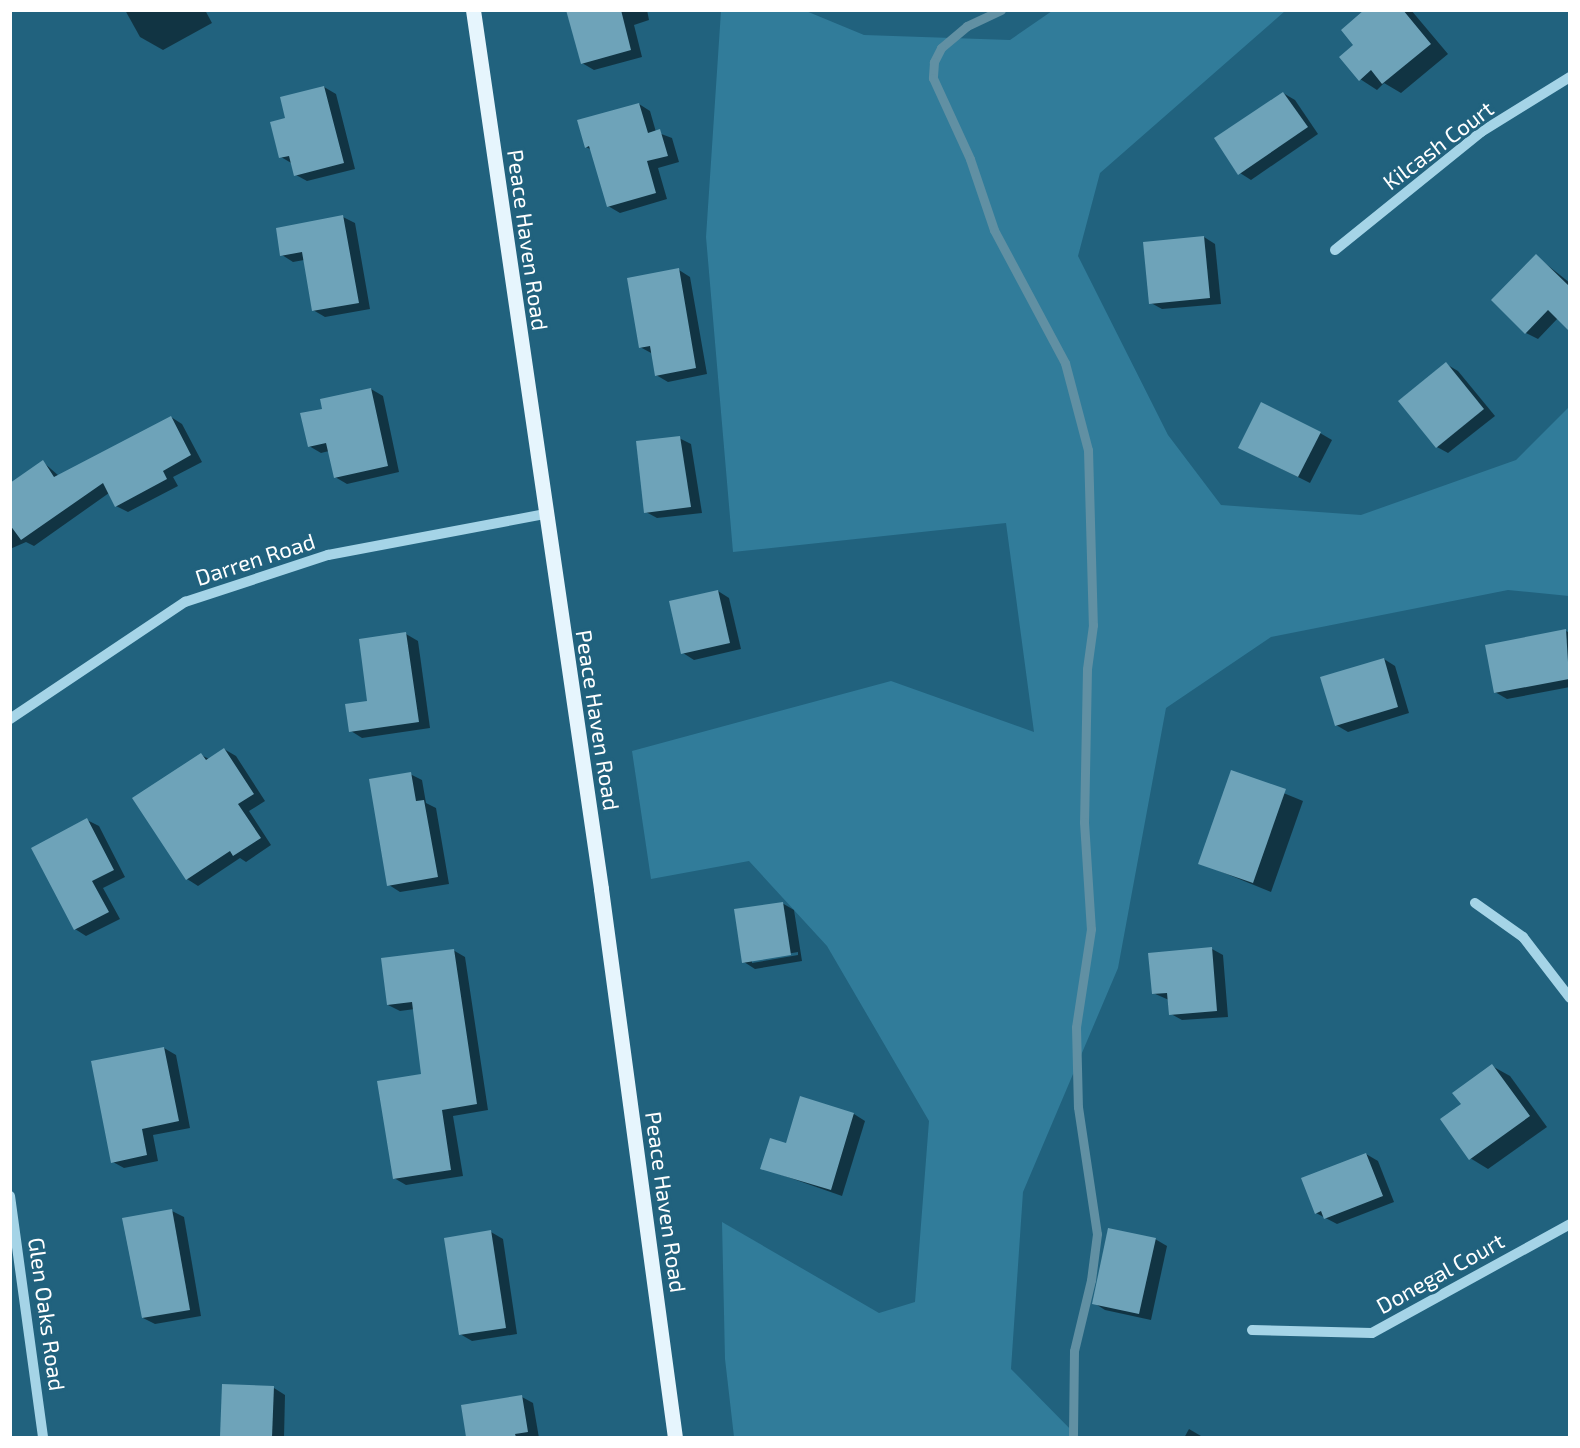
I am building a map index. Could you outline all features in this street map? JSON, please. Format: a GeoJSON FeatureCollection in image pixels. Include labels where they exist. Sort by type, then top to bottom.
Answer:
{"type":"FeatureCollection","features":[{"type":"Feature","properties":{"kind":"main road","name":"Peace Haven Road"},"geometry":{"type":"LineString","coordinates":[[473,10],[544,514],[600,877],[675,1437]]}},
{"type":"Feature","properties":{"kind":"street","name":"Kilcash Court"},"geometry":{"type":"LineString","coordinates":[[1335,250],[1481,132],[1569,77]]}},
{"type":"Feature","properties":{"kind":"street","name":"Darren Road"},"geometry":{"type":"LineString","coordinates":[[10,718],[185,602],[328,555],[544,514]]}},
{"type":"Feature","properties":{"kind":"street"},"geometry":{"type":"LineString","coordinates":[[1475,903],[1523,937],[1569,998]]}},
{"type":"Feature","properties":{"kind":"street","name":"Glen Oaks Road"},"geometry":{"type":"LineString","coordinates":[[10,1196],[43,1437]]}},
{"type":"Feature","properties":{"kind":"street","name":"Donegal Court"},"geometry":{"type":"LineString","coordinates":[[1252,1329],[1372,1333],[1569,1224]]}},
{"type":"Feature","properties":{"kind":"shaded area"},"geometry":{"type":"Polygon","coordinates":[[[721,11],[806,11],[864,35],[1010,40],[1052,11],[1285,11],[1100,173],[1078,256],[1168,435],[1221,505],[1361,515],[1516,460],[1569,407],[1569,596],[1508,590],[1271,637],[1166,708],[1118,968],[1023,1192],[1011,1369],[1078,1437],[734,1437],[725,1359],[722,1222],[879,1313],[915,1302],[929,1121],[827,946],[749,861],[651,879],[632,751],[891,681],[1034,732],[1006,523],[733,552],[706,237],[721,11]]]}},
{"type":"Feature","properties":{"kind":"building"},"geometry":{"type":"Polygon","coordinates":[[[566,10],[621,10],[631,50],[581,64],[566,10]]]}},
{"type":"Feature","properties":{"kind":"building"},"geometry":{"type":"Polygon","coordinates":[[[1364,10],[1403,10],[1431,44],[1382,84],[1371,70],[1359,81],[1339,57],[1353,45],[1341,30],[1364,10]]]}},
{"type":"Feature","properties":{"kind":"building"},"geometry":{"type":"Polygon","coordinates":[[[324,86],[344,163],[294,176],[289,156],[279,158],[270,122],[285,118],[280,97],[324,86]]]}},
{"type":"Feature","properties":{"kind":"building"},"geometry":{"type":"Polygon","coordinates":[[[1283,92],[1308,127],[1238,175],[1214,138],[1283,92]]]}},
{"type":"Feature","properties":{"kind":"building"},"geometry":{"type":"Polygon","coordinates":[[[639,103],[648,133],[660,129],[668,156],[647,161],[656,193],[607,207],[589,146],[585,148],[577,120],[639,103]]]}},
{"type":"Feature","properties":{"kind":"building"},"geometry":{"type":"Polygon","coordinates":[[[343,215],[359,303],[312,311],[302,252],[280,256],[276,228],[343,215]]]}},
{"type":"Feature","properties":{"kind":"building"},"geometry":{"type":"Polygon","coordinates":[[[1204,236],[1210,298],[1149,304],[1143,242],[1204,236]]]}},
{"type":"Feature","properties":{"kind":"building"},"geometry":{"type":"Polygon","coordinates":[[[1536,254],[1569,286],[1569,331],[1548,310],[1525,334],[1491,300],[1536,254]]]}},
{"type":"Feature","properties":{"kind":"building"},"geometry":{"type":"Polygon","coordinates":[[[679,268],[696,368],[655,376],[650,346],[639,348],[627,278],[679,268]]]}},
{"type":"Feature","properties":{"kind":"building"},"geometry":{"type":"Polygon","coordinates":[[[1446,362],[1484,409],[1436,448],[1398,401],[1446,362]]]}},
{"type":"Feature","properties":{"kind":"building"},"geometry":{"type":"Polygon","coordinates":[[[371,388],[388,466],[334,478],[326,443],[308,447],[300,413],[322,409],[320,399],[371,388]]]}},
{"type":"Feature","properties":{"kind":"building"},"geometry":{"type":"Polygon","coordinates":[[[1261,402],[1321,432],[1298,477],[1238,448],[1261,402]]]}},
{"type":"Feature","properties":{"kind":"building"},"geometry":{"type":"Polygon","coordinates":[[[171,416],[191,455],[163,471],[167,479],[115,507],[103,483],[21,540],[10,525],[10,483],[43,460],[54,477],[171,416]]]}},
{"type":"Feature","properties":{"kind":"building"},"geometry":{"type":"Polygon","coordinates":[[[680,436],[691,507],[644,513],[636,441],[680,436]]]}},
{"type":"Feature","properties":{"kind":"building"},"geometry":{"type":"Polygon","coordinates":[[[718,590],[730,643],[681,654],[669,601],[718,590]]]}},
{"type":"Feature","properties":{"kind":"building"},"geometry":{"type":"Polygon","coordinates":[[[1566,629],[1569,679],[1494,693],[1485,645],[1566,629]]]}},
{"type":"Feature","properties":{"kind":"building"},"geometry":{"type":"Polygon","coordinates":[[[406,632],[419,722],[349,732],[345,704],[367,701],[359,639],[406,632]]]}},
{"type":"Feature","properties":{"kind":"building"},"geometry":{"type":"Polygon","coordinates":[[[1384,658],[1398,707],[1335,726],[1320,677],[1384,658]]]}},
{"type":"Feature","properties":{"kind":"building"},"geometry":{"type":"Polygon","coordinates":[[[224,748],[254,794],[238,804],[261,838],[233,856],[230,851],[186,880],[132,798],[201,753],[206,760],[224,748]]]}},
{"type":"Feature","properties":{"kind":"building"},"geometry":{"type":"Polygon","coordinates":[[[1231,770],[1286,789],[1253,883],[1198,864],[1231,770]]]}},
{"type":"Feature","properties":{"kind":"building"},"geometry":{"type":"Polygon","coordinates":[[[411,772],[416,801],[424,800],[438,877],[387,886],[369,779],[411,772]]]}},
{"type":"Feature","properties":{"kind":"building"},"geometry":{"type":"Polygon","coordinates":[[[87,818],[114,870],[92,881],[109,912],[74,930],[31,848],[87,818]]]}},
{"type":"Feature","properties":{"kind":"building"},"geometry":{"type":"Polygon","coordinates":[[[783,902],[791,955],[742,963],[734,909],[783,902]]]}},
{"type":"Feature","properties":{"kind":"building"},"geometry":{"type":"Polygon","coordinates":[[[1212,947],[1217,1011],[1169,1015],[1167,993],[1152,994],[1148,953],[1212,947]]]}},
{"type":"Feature","properties":{"kind":"building"},"geometry":{"type":"Polygon","coordinates":[[[454,949],[477,1104],[442,1110],[451,1170],[393,1179],[377,1081],[421,1074],[412,1002],[387,1005],[381,958],[454,949]]]}},
{"type":"Feature","properties":{"kind":"building"},"geometry":{"type":"Polygon","coordinates":[[[164,1047],[179,1121],[142,1129],[147,1155],[111,1163],[91,1061],[164,1047]]]}},
{"type":"Feature","properties":{"kind":"building"},"geometry":{"type":"Polygon","coordinates":[[[1492,1064],[1530,1116],[1469,1160],[1440,1119],[1461,1104],[1452,1093],[1492,1064]]]}},
{"type":"Feature","properties":{"kind":"building"},"geometry":{"type":"Polygon","coordinates":[[[800,1096],[854,1113],[831,1190],[760,1169],[770,1138],[786,1143],[800,1096]]]}},
{"type":"Feature","properties":{"kind":"building"},"geometry":{"type":"Polygon","coordinates":[[[1366,1153],[1383,1196],[1324,1219],[1321,1211],[1315,1214],[1301,1178],[1366,1153]]]}},
{"type":"Feature","properties":{"kind":"building"},"geometry":{"type":"Polygon","coordinates":[[[172,1209],[190,1310],[142,1318],[122,1218],[172,1209]]]}},
{"type":"Feature","properties":{"kind":"building"},"geometry":{"type":"Polygon","coordinates":[[[1108,1228],[1156,1238],[1139,1314],[1092,1304],[1108,1228]]]}},
{"type":"Feature","properties":{"kind":"building"},"geometry":{"type":"Polygon","coordinates":[[[491,1230],[506,1328],[459,1335],[444,1238],[491,1230]]]}},
{"type":"Feature","properties":{"kind":"building"},"geometry":{"type":"Polygon","coordinates":[[[222,1384],[274,1386],[272,1437],[220,1437],[222,1384]]]}},
{"type":"Feature","properties":{"kind":"building"},"geometry":{"type":"Polygon","coordinates":[[[522,1395],[528,1432],[515,1434],[516,1437],[466,1437],[461,1405],[522,1395]]]}},
{"type":"Feature","properties":{"kind":"waterway"},"geometry":{"type":"LineString","coordinates":[[1001,10],[967,26],[941,48],[934,62],[933,78],[970,159],[994,230],[1065,363],[1088,450],[1093,625],[1087,669],[1084,822],[1091,929],[1076,1027],[1078,1107],[1097,1234],[1091,1280],[1074,1351],[1073,1438]]}}]}
